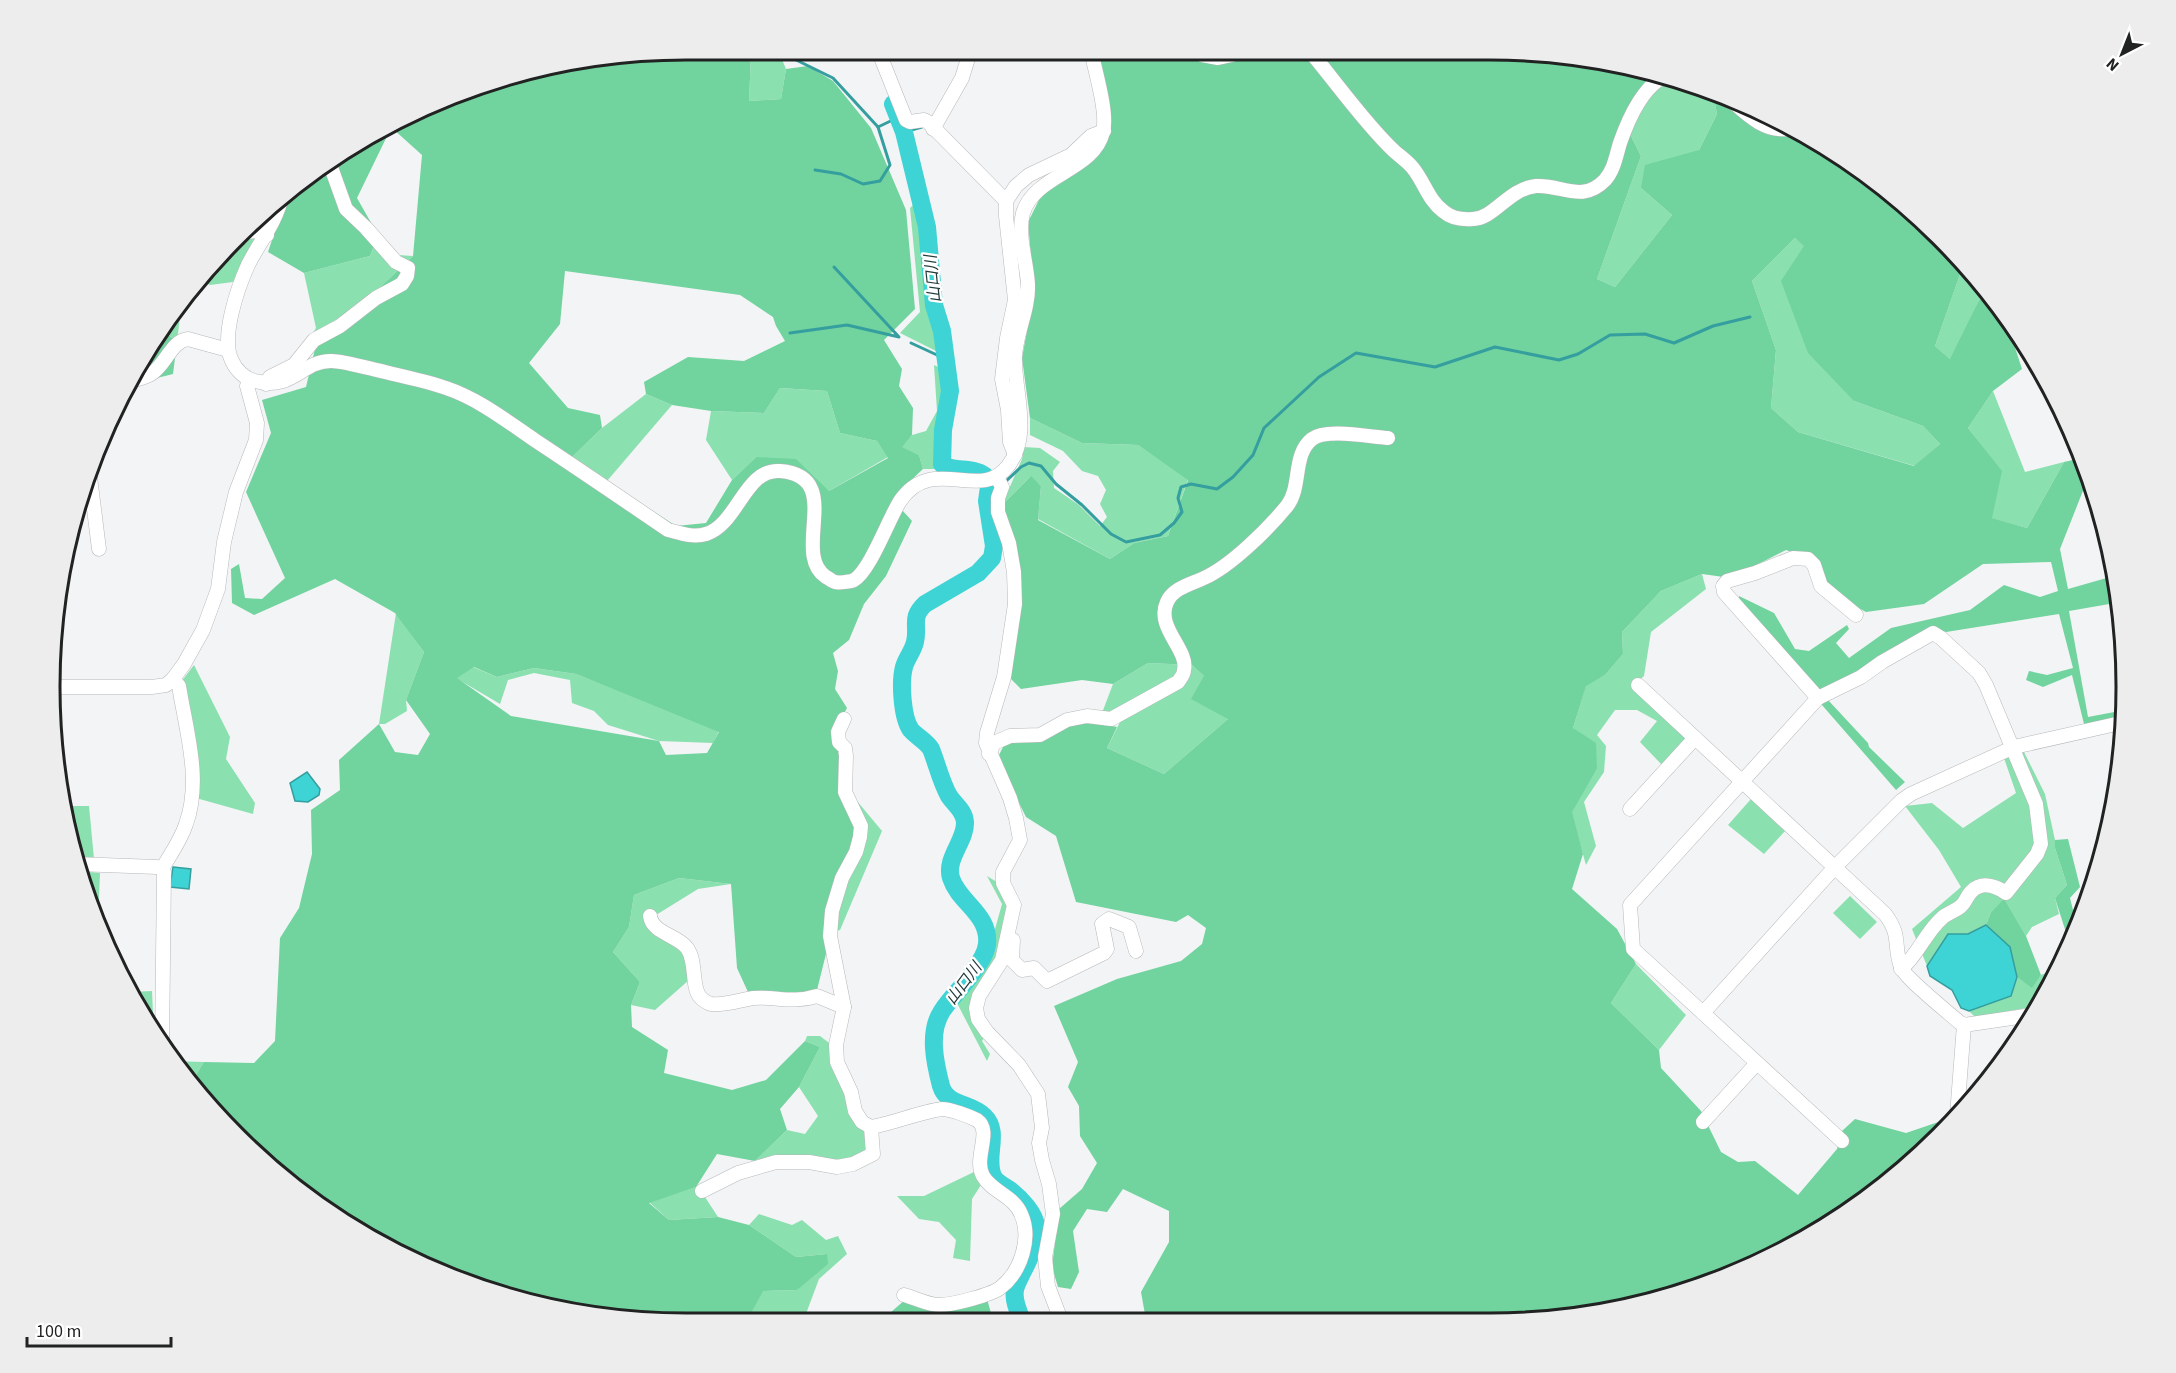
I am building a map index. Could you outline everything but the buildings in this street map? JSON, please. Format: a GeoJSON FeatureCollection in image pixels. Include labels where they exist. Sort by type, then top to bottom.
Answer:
{"type":"FeatureCollection","features":[{"type":"Feature","properties":{"kind":"street"},"geometry":{"type":"LineString","coordinates":[[882,60],[906,120],[910,122],[924,120],[1006,201]]}},
{"type":"Feature","properties":{"kind":"street"},"geometry":{"type":"LineString","coordinates":[[933,129],[962,78],[967,60]]}},
{"type":"Feature","properties":{"kind":"street"},"geometry":{"type":"LineString","coordinates":[[1058,1313],[1048,1286],[1045,1257],[1053,1214],[1049,1184],[1039,1143],[1042,1128],[1038,1094],[1019,1065],[987,1032],[978,1019],[976,1008],[979,996],[998,968],[1008,935],[1014,905],[1003,883],[1003,872],[1020,840],[1010,798],[986,743],[1004,677],[1015,604],[1014,572],[1009,543],[998,512],[998,498],[999,482],[1015,455],[1019,440],[1020,422],[1015,357],[1028,287],[1021,224],[1024,211],[1031,198],[1089,155],[1099,143],[1104,131],[1104,117],[1093,60]]}},
{"type":"Feature","properties":{"kind":"street"},"geometry":{"type":"LineString","coordinates":[[1317,60],[1392,150],[1413,167],[1435,205],[1454,218],[1464,219],[1476,219],[1486,215],[1506,198],[1520,190],[1535,186],[1579,192],[1602,183],[1611,173],[1621,140],[1638,103],[1656,82]]}},
{"type":"Feature","properties":{"kind":"street"},"geometry":{"type":"LineString","coordinates":[[1759,121],[1766,127],[1775,129]]}},
{"type":"Feature","properties":{"kind":"street"},"geometry":{"type":"LineString","coordinates":[[1015,455],[1010,441],[1008,410],[1002,379],[1015,300],[1006,201],[1016,186],[1029,175],[1071,155],[1091,136],[1104,131]]}},
{"type":"Feature","properties":{"kind":"street"},"geometry":{"type":"LineString","coordinates":[[266,384],[270,377],[294,365],[314,340],[340,326],[376,298],[402,284],[407,276],[408,268],[396,262],[346,209],[332,170]]}},
{"type":"Feature","properties":{"kind":"street"},"geometry":{"type":"LineString","coordinates":[[278,211],[249,265],[235,300],[228,337],[228,350],[232,362],[249,380],[280,384],[312,367],[330,361],[447,388],[489,409],[668,530],[688,536],[706,534],[729,519],[752,483],[766,473],[779,470],[796,474],[808,483],[816,501],[812,553],[819,572],[835,582],[853,580],[864,570],[901,500],[918,482],[937,477],[999,482]]}},
{"type":"Feature","properties":{"kind":"street"},"geometry":{"type":"LineString","coordinates":[[256,231],[267,235]]}},
{"type":"Feature","properties":{"kind":"street"},"geometry":{"type":"LineString","coordinates":[[142,377],[161,365],[178,342],[183,340],[188,339],[228,350]]}},
{"type":"Feature","properties":{"kind":"street"},"geometry":{"type":"LineString","coordinates":[[60,687],[152,687],[166,684],[173,679],[203,630],[218,589],[224,542],[236,492],[256,440],[257,423],[247,386],[249,380]]}},
{"type":"Feature","properties":{"kind":"street"},"geometry":{"type":"LineString","coordinates":[[989,754],[994,743],[1010,736],[1040,735],[1067,720],[1087,716],[1111,720],[1178,682],[1184,672],[1185,663],[1164,620],[1166,603],[1176,591],[1208,576],[1247,547],[1289,504],[1303,448],[1314,438],[1328,433],[1388,438]]}},
{"type":"Feature","properties":{"kind":"street"},"geometry":{"type":"LineString","coordinates":[[92,490],[99,549]]}},
{"type":"Feature","properties":{"kind":"street"},"geometry":{"type":"LineString","coordinates":[[1818,698],[1724,592],[1723,586],[1726,581],[1755,573],[1793,558],[1808,559],[1814,565],[1821,586],[1856,615]]}},
{"type":"Feature","properties":{"kind":"street"},"geometry":{"type":"LineString","coordinates":[[1842,1141],[1633,949],[1630,904],[1818,698],[1861,677],[1882,662],[1933,633],[1979,674],[2014,747],[2036,804],[2041,844],[2037,855],[2006,893],[1995,886],[1979,886],[1971,891],[1962,906],[1943,917],[1930,931],[1911,961],[1901,969]]}},
{"type":"Feature","properties":{"kind":"street"},"geometry":{"type":"LineString","coordinates":[[162,869],[184,832],[192,802],[192,766],[179,686],[173,679]]}},
{"type":"Feature","properties":{"kind":"street"},"geometry":{"type":"LineString","coordinates":[[1638,685],[1885,914],[1897,934],[1901,969],[1905,976],[1964,1025],[2022,1017]]}},
{"type":"Feature","properties":{"kind":"street"},"geometry":{"type":"LineString","coordinates":[[844,719],[838,732],[839,742],[845,748],[846,756],[845,792],[861,826],[856,852],[842,878],[832,911],[830,936],[844,1007],[836,1045],[837,1062],[851,1092],[855,1111],[862,1122],[871,1126],[885,1125],[944,1109],[977,1120],[983,1127],[984,1137],[979,1163],[983,1176],[990,1186],[1014,1202],[1021,1213],[1026,1232],[1025,1249],[1011,1276],[999,1289],[958,1303],[937,1305],[904,1295]]}},
{"type":"Feature","properties":{"kind":"street"},"geometry":{"type":"LineString","coordinates":[[1703,1013],[1835,867],[1900,801],[2014,747],[2115,725]]}},
{"type":"Feature","properties":{"kind":"street"},"geometry":{"type":"LineString","coordinates":[[1630,809],[1695,738]]}},
{"type":"Feature","properties":{"kind":"street"},"geometry":{"type":"LineString","coordinates":[[86,864],[162,869]]}},
{"type":"Feature","properties":{"kind":"street"},"geometry":{"type":"LineString","coordinates":[[162,869],[164,872],[162,1029]]}},
{"type":"Feature","properties":{"kind":"street"},"geometry":{"type":"LineString","coordinates":[[650,916],[650,921],[655,927],[687,948],[694,966],[697,994],[704,1001],[712,1004],[755,998],[801,1001],[817,996],[844,1007]]}},
{"type":"Feature","properties":{"kind":"street"},"geometry":{"type":"LineString","coordinates":[[1008,935],[1015,942],[1012,960],[1022,970],[1034,968],[1047,981],[1104,953],[1107,949],[1102,924],[1109,919],[1129,927],[1136,951]]}},
{"type":"Feature","properties":{"kind":"street"},"geometry":{"type":"LineString","coordinates":[[1958,1103],[1964,1025]]}},
{"type":"Feature","properties":{"kind":"street"},"geometry":{"type":"LineString","coordinates":[[1703,1122],[1757,1063]]}},
{"type":"Feature","properties":{"kind":"street"},"geometry":{"type":"LineString","coordinates":[[702,1191],[738,1173],[776,1162],[810,1162],[837,1167],[853,1164],[873,1154],[871,1126]]}},
{"type":"Feature","properties":{"kind":"street"},"geometry":{"type":"LineString","coordinates":[[1025,1249],[1045,1257]]}},
{"type":"Feature","properties":{"kind":"green space"},"geometry":{"type":"Polygon","coordinates":[[[751,60],[782,60],[786,69],[781,99],[749,101],[751,60]]]}},
{"type":"Feature","properties":{"kind":"green space"},"geometry":{"type":"Polygon","coordinates":[[[751,60],[749,101],[781,99],[786,69],[808,66],[833,81],[871,128],[906,210],[915,309],[884,340],[902,369],[899,386],[913,408],[912,435],[902,447],[919,455],[923,469],[907,484],[902,510],[912,521],[886,576],[864,604],[849,640],[833,653],[838,671],[835,689],[847,708],[832,736],[843,751],[857,829],[817,990],[799,997],[748,992],[737,968],[731,884],[679,878],[634,895],[629,927],[613,952],[640,982],[631,1005],[632,1027],[668,1050],[664,1073],[732,1090],[766,1080],[805,1041],[820,1047],[799,1087],[780,1109],[787,1130],[755,1161],[717,1154],[696,1187],[649,1203],[669,1220],[718,1217],[749,1225],[796,1257],[827,1254],[828,1264],[797,1290],[763,1291],[751,1313],[646,1312],[605,1308],[524,1292],[447,1265],[373,1229],[305,1184],[243,1130],[195,1076],[204,1062],[254,1063],[275,1041],[280,938],[299,908],[312,854],[311,810],[340,790],[339,760],[379,724],[395,752],[418,755],[430,734],[406,700],[424,652],[395,613],[335,579],[254,615],[232,603],[231,569],[239,564],[245,598],[262,599],[285,578],[246,492],[271,433],[262,400],[306,387],[315,349],[413,256],[422,155],[396,132],[447,108],[524,81],[605,65],[646,61],[751,60]],[[565,271],[560,324],[529,363],[568,408],[600,415],[602,428],[571,458],[676,526],[706,523],[732,480],[756,457],[796,459],[829,491],[888,458],[877,441],[840,433],[827,391],[780,388],[764,413],[711,411],[672,405],[646,394],[644,382],[688,357],[744,361],[785,341],[773,317],[740,295],[565,271]],[[474,667],[457,678],[511,716],[659,741],[666,755],[707,753],[719,732],[576,674],[534,668],[497,677],[474,667]]]}},
{"type":"Feature","properties":{"kind":"green space"},"geometry":{"type":"Polygon","coordinates":[[[1100,60],[1490,60],[1571,65],[1647,80],[1623,120],[1641,156],[1597,279],[1615,287],[1672,215],[1641,188],[1645,165],[1699,150],[1717,114],[1715,102],[1767,125],[1838,166],[1903,215],[1961,273],[1935,346],[1950,359],[1979,300],[1982,299],[1987,305],[2014,344],[2022,369],[1993,391],[1968,428],[2002,471],[1992,518],[2027,528],[2064,462],[2073,460],[2084,488],[2060,549],[2068,589],[2106,578],[2111,604],[2069,611],[2088,717],[2115,712],[2115,718],[2084,724],[2072,675],[2043,687],[2026,680],[2029,671],[2047,675],[2073,668],[2059,614],[1946,632],[1932,628],[1828,700],[1868,743],[1869,747],[1905,782],[1896,790],[1822,705],[1819,694],[1739,605],[1739,596],[1774,613],[1795,649],[1809,651],[1847,625],[1849,629],[1836,643],[1849,658],[1891,628],[1970,610],[2004,585],[2040,597],[2058,591],[2051,562],[1983,564],[1924,604],[1866,612],[1826,591],[1812,559],[1786,550],[1731,578],[1702,574],[1661,591],[1622,632],[1623,654],[1605,675],[1586,686],[1573,728],[1596,743],[1597,769],[1572,812],[1583,854],[1572,889],[1617,929],[1636,964],[1611,1003],[1659,1050],[1661,1068],[1701,1111],[1721,1152],[1738,1162],[1755,1161],[1798,1195],[1837,1149],[1842,1131],[1855,1119],[1906,1133],[1941,1121],[1903,1158],[1871,1184],[1803,1229],[1767,1248],[1691,1280],[1652,1292],[1571,1308],[1490,1313],[1145,1313],[1141,1292],[1169,1242],[1169,1211],[1123,1189],[1107,1212],[1087,1209],[1073,1231],[1079,1272],[1071,1289],[1058,1287],[1052,1267],[1059,1209],[1082,1189],[1097,1163],[1080,1136],[1079,1106],[1068,1087],[1078,1062],[1054,1006],[1117,979],[1181,961],[1202,944],[1206,928],[1188,915],[1176,922],[1076,902],[1056,836],[1026,817],[997,759],[1005,743],[1081,720],[1117,727],[1107,748],[1164,774],[1228,719],[1191,699],[1204,676],[1192,665],[1148,663],[1113,684],[1082,680],[1021,689],[1010,678],[1021,573],[1002,505],[1031,476],[1041,486],[1038,520],[1110,559],[1134,543],[1168,536],[1188,480],[1138,445],[1082,443],[1030,418],[1022,358],[1034,292],[1028,222],[1041,196],[1098,156],[1111,127],[1100,60]],[[1795,238],[1752,281],[1776,350],[1771,408],[1798,432],[1914,466],[1940,444],[1923,426],[1854,401],[1808,353],[1781,281],[1804,246],[1795,238]]]}},
{"type":"Feature","properties":{"kind":"green space"},"geometry":{"type":"Polygon","coordinates":[[[1647,80],[1715,102],[1717,114],[1699,150],[1641,188],[1672,215],[1615,287],[1597,279],[1641,156],[1623,120],[1647,80]]]}},
{"type":"Feature","properties":{"kind":"green space"},"geometry":{"type":"Polygon","coordinates":[[[387,137],[357,198],[378,235],[370,256],[304,273],[268,252],[274,234],[255,231],[305,189],[387,137]]]}},
{"type":"Feature","properties":{"kind":"green space"},"geometry":{"type":"Polygon","coordinates":[[[915,203],[922,226],[927,301],[940,353],[900,333],[920,312],[910,208],[915,203]]]}},
{"type":"Feature","properties":{"kind":"green space"},"geometry":{"type":"Polygon","coordinates":[[[378,235],[398,255],[413,256],[315,349],[296,360],[316,328],[304,273],[370,256],[378,235]]]}},
{"type":"Feature","properties":{"kind":"green space"},"geometry":{"type":"Polygon","coordinates":[[[250,236],[255,239],[233,282],[207,283],[243,243],[250,236]]]}},
{"type":"Feature","properties":{"kind":"green space"},"geometry":{"type":"Polygon","coordinates":[[[1795,238],[1805,245],[1854,401],[1923,426],[1940,444],[1915,466],[1798,432],[1771,408],[1776,350],[1752,281],[1795,238]]]}},
{"type":"Feature","properties":{"kind":"green space"},"geometry":{"type":"Polygon","coordinates":[[[1961,273],[1982,299],[1979,300],[1951,360],[1935,346],[1961,273]]]}},
{"type":"Feature","properties":{"kind":"green space"},"geometry":{"type":"Polygon","coordinates":[[[180,318],[177,342],[168,335],[180,318]]]}},
{"type":"Feature","properties":{"kind":"green space"},"geometry":{"type":"Polygon","coordinates":[[[168,335],[177,342],[173,374],[139,383],[168,335]]]}},
{"type":"Feature","properties":{"kind":"green space"},"geometry":{"type":"Polygon","coordinates":[[[934,365],[944,370],[947,390],[937,430],[937,469],[923,469],[919,455],[901,447],[912,435],[926,431],[937,411],[934,365]]]}},
{"type":"Feature","properties":{"kind":"green space"},"geometry":{"type":"Polygon","coordinates":[[[780,388],[827,391],[840,433],[877,441],[888,457],[829,491],[756,457],[732,480],[706,440],[711,411],[764,413],[780,388]]]}},
{"type":"Feature","properties":{"kind":"green space"},"geometry":{"type":"Polygon","coordinates":[[[1993,391],[2025,472],[2064,462],[2027,528],[1991,518],[2001,471],[1968,428],[1993,391]]]}},
{"type":"Feature","properties":{"kind":"green space"},"geometry":{"type":"Polygon","coordinates":[[[646,394],[672,405],[607,481],[571,458],[602,428],[646,394]]]}},
{"type":"Feature","properties":{"kind":"green space"},"geometry":{"type":"Polygon","coordinates":[[[1030,418],[1082,443],[1138,445],[1188,479],[1168,536],[1134,543],[1110,559],[1038,519],[1041,486],[1030,477],[1002,505],[1022,459],[1024,447],[1040,448],[1060,462],[1053,471],[1054,488],[1079,505],[1100,526],[1107,517],[1100,504],[1106,490],[1098,476],[1082,471],[1063,451],[1030,435],[1030,418]]]}},
{"type":"Feature","properties":{"kind":"green space"},"geometry":{"type":"Polygon","coordinates":[[[1702,574],[1706,589],[1651,632],[1644,676],[1633,686],[1688,737],[1663,766],[1640,742],[1657,721],[1637,710],[1615,710],[1597,735],[1606,746],[1604,772],[1584,802],[1596,846],[1586,865],[1571,812],[1597,769],[1573,728],[1586,685],[1605,675],[1623,654],[1622,632],[1661,591],[1702,574]]]}},
{"type":"Feature","properties":{"kind":"green space"},"geometry":{"type":"Polygon","coordinates":[[[396,613],[424,652],[406,700],[407,711],[385,724],[379,724],[396,613]]]}},
{"type":"Feature","properties":{"kind":"green space"},"geometry":{"type":"Polygon","coordinates":[[[1148,663],[1192,665],[1204,676],[1228,719],[1164,774],[1107,748],[1122,718],[1102,713],[1113,684],[1148,663]]]}},
{"type":"Feature","properties":{"kind":"green space"},"geometry":{"type":"Polygon","coordinates":[[[194,665],[230,737],[226,759],[255,803],[253,814],[196,798],[181,682],[194,665]]]}},
{"type":"Feature","properties":{"kind":"green space"},"geometry":{"type":"Polygon","coordinates":[[[473,667],[497,677],[534,668],[576,674],[719,731],[713,743],[659,741],[608,725],[594,711],[572,703],[570,680],[534,673],[508,680],[500,704],[456,678],[473,667]]]}},
{"type":"Feature","properties":{"kind":"green space"},"geometry":{"type":"Polygon","coordinates":[[[2024,752],[2045,794],[2055,848],[2067,885],[2055,898],[2059,914],[2032,927],[2026,936],[2004,900],[1991,912],[1986,925],[1968,934],[1948,934],[1927,966],[1912,929],[1961,887],[1939,850],[1905,806],[1932,803],[1963,828],[2016,793],[2004,758],[2024,752]]]}},
{"type":"Feature","properties":{"kind":"green space"},"geometry":{"type":"Polygon","coordinates":[[[852,795],[882,831],[840,930],[834,932],[852,795]]]}},
{"type":"Feature","properties":{"kind":"green space"},"geometry":{"type":"Polygon","coordinates":[[[1751,799],[1785,831],[1764,854],[1728,825],[1751,799]]]}},
{"type":"Feature","properties":{"kind":"green space"},"geometry":{"type":"Polygon","coordinates":[[[71,806],[89,806],[94,859],[84,858],[71,806]]]}},
{"type":"Feature","properties":{"kind":"green space"},"geometry":{"type":"Polygon","coordinates":[[[2068,839],[2080,887],[2070,898],[2074,910],[2066,931],[2055,898],[2067,885],[2055,848],[2055,840],[2068,839]]]}},
{"type":"Feature","properties":{"kind":"green space"},"geometry":{"type":"Polygon","coordinates":[[[88,872],[100,873],[99,903],[88,872]]]}},
{"type":"Feature","properties":{"kind":"green space"},"geometry":{"type":"Polygon","coordinates":[[[987,876],[1000,884],[1010,906],[997,961],[972,999],[985,1036],[982,1041],[990,1054],[987,1061],[957,1003],[987,958],[992,942],[989,929],[995,929],[1002,904],[987,876]]]}},
{"type":"Feature","properties":{"kind":"green space"},"geometry":{"type":"Polygon","coordinates":[[[679,878],[731,884],[698,889],[656,915],[684,953],[689,980],[655,1010],[631,1005],[640,982],[613,952],[629,927],[634,895],[679,878]]]}},
{"type":"Feature","properties":{"kind":"green space"},"geometry":{"type":"Polygon","coordinates":[[[1850,896],[1877,922],[1860,939],[1833,913],[1850,896]]]}},
{"type":"Feature","properties":{"kind":"green space"},"geometry":{"type":"Polygon","coordinates":[[[2004,899],[2026,936],[2041,975],[2032,988],[2017,977],[2010,947],[1986,925],[1991,912],[2004,899]]]}},
{"type":"Feature","properties":{"kind":"green space"},"geometry":{"type":"Polygon","coordinates":[[[1636,964],[1686,1015],[1659,1050],[1611,1003],[1636,964]]]}},
{"type":"Feature","properties":{"kind":"green space"},"geometry":{"type":"Polygon","coordinates":[[[2046,973],[2027,1008],[1975,1017],[1969,1011],[2011,996],[2017,977],[2032,987],[2041,975],[2046,973]]]}},
{"type":"Feature","properties":{"kind":"green space"},"geometry":{"type":"Polygon","coordinates":[[[152,991],[153,1014],[144,1000],[140,992],[152,991]]]}},
{"type":"Feature","properties":{"kind":"green space"},"geometry":{"type":"Polygon","coordinates":[[[807,1036],[820,1036],[832,1045],[866,1129],[870,1152],[846,1162],[809,1158],[755,1161],[787,1130],[805,1134],[818,1116],[799,1087],[820,1047],[805,1041],[807,1036]]]}},
{"type":"Feature","properties":{"kind":"green space"},"geometry":{"type":"Polygon","coordinates":[[[184,1061],[204,1062],[195,1076],[184,1061]]]}},
{"type":"Feature","properties":{"kind":"green space"},"geometry":{"type":"Polygon","coordinates":[[[976,1171],[981,1185],[972,1199],[970,1261],[953,1258],[956,1240],[939,1222],[919,1219],[897,1196],[924,1196],[976,1171]]]}},
{"type":"Feature","properties":{"kind":"green space"},"geometry":{"type":"Polygon","coordinates":[[[696,1187],[718,1217],[669,1220],[649,1202],[696,1187]]]}},
{"type":"Feature","properties":{"kind":"green space"},"geometry":{"type":"Polygon","coordinates":[[[759,1214],[792,1225],[802,1220],[826,1240],[838,1236],[847,1254],[819,1279],[806,1313],[751,1313],[762,1291],[797,1290],[827,1254],[796,1257],[749,1225],[759,1214]]]}},
{"type":"Feature","properties":{"kind":"green space"},"geometry":{"type":"Polygon","coordinates":[[[906,1299],[948,1311],[987,1299],[991,1313],[890,1313],[906,1299]]]}},
{"type":"Feature","properties":{"kind":"water"},"geometry":{"type":"Polygon","coordinates":[[[307,772],[320,789],[319,795],[308,802],[295,801],[290,783],[307,772]]]}},
{"type":"Feature","properties":{"kind":"water"},"geometry":{"type":"Polygon","coordinates":[[[173,867],[191,869],[189,889],[170,887],[173,867]]]}},
{"type":"Feature","properties":{"kind":"water"},"geometry":{"type":"Polygon","coordinates":[[[1986,925],[2010,947],[2017,977],[2011,996],[1969,1011],[1961,1008],[1952,990],[1930,976],[1927,966],[1948,934],[1968,934],[1986,925]]]}},
{"type":"Feature","properties":{"kind":"waterway"},"geometry":{"type":"LineString","coordinates":[[796,60],[833,78],[878,127],[899,117]]}},
{"type":"Feature","properties":{"kind":"waterway","name":"山口川"},"geometry":{"type":"LineString","coordinates":[[893,104],[904,132],[927,227],[934,305],[942,331],[950,391],[943,430],[942,464],[946,467],[974,471],[985,476]]}},
{"type":"Feature","properties":{"kind":"waterway"},"geometry":{"type":"LineString","coordinates":[[815,170],[841,174],[863,184],[880,181],[890,165],[878,127]]}},
{"type":"Feature","properties":{"kind":"waterway"},"geometry":{"type":"LineString","coordinates":[[904,132],[922,127]]}},
{"type":"Feature","properties":{"kind":"waterway"},"geometry":{"type":"LineString","coordinates":[[790,333],[847,325],[899,337],[834,267]]}},
{"type":"Feature","properties":{"kind":"waterway"},"geometry":{"type":"LineString","coordinates":[[1004,483],[1021,467],[1029,463],[1041,466],[1056,484],[1082,505],[1111,534],[1126,542],[1160,535],[1174,523],[1182,512],[1178,498],[1181,487],[1191,484],[1217,489],[1233,477],[1253,455],[1264,428],[1319,377],[1356,353],[1435,367],[1495,347],[1559,360],[1578,354],[1610,335],[1645,334],[1674,343],[1713,326],[1750,317]]}},
{"type":"Feature","properties":{"kind":"waterway"},"geometry":{"type":"LineString","coordinates":[[911,343],[937,355],[946,363]]}},
{"type":"Feature","properties":{"kind":"waterway"},"geometry":{"type":"LineString","coordinates":[[989,493],[998,486]]}},
{"type":"Feature","properties":{"kind":"waterway","name":"山口川"},"geometry":{"type":"LineString","coordinates":[[989,487],[987,501],[994,546],[992,558],[978,573],[920,609],[916,618],[915,642],[904,667],[902,690],[908,724],[911,730],[931,749],[946,791],[964,818],[962,836],[951,863],[951,878],[960,895],[979,917],[987,934],[987,944],[982,959],[938,1019],[934,1048],[944,1092],[954,1101],[979,1112],[989,1122],[992,1137],[990,1161],[993,1176],[1022,1201],[1035,1221],[1034,1244],[1015,1290],[1015,1302],[1019,1313]]}}]}
